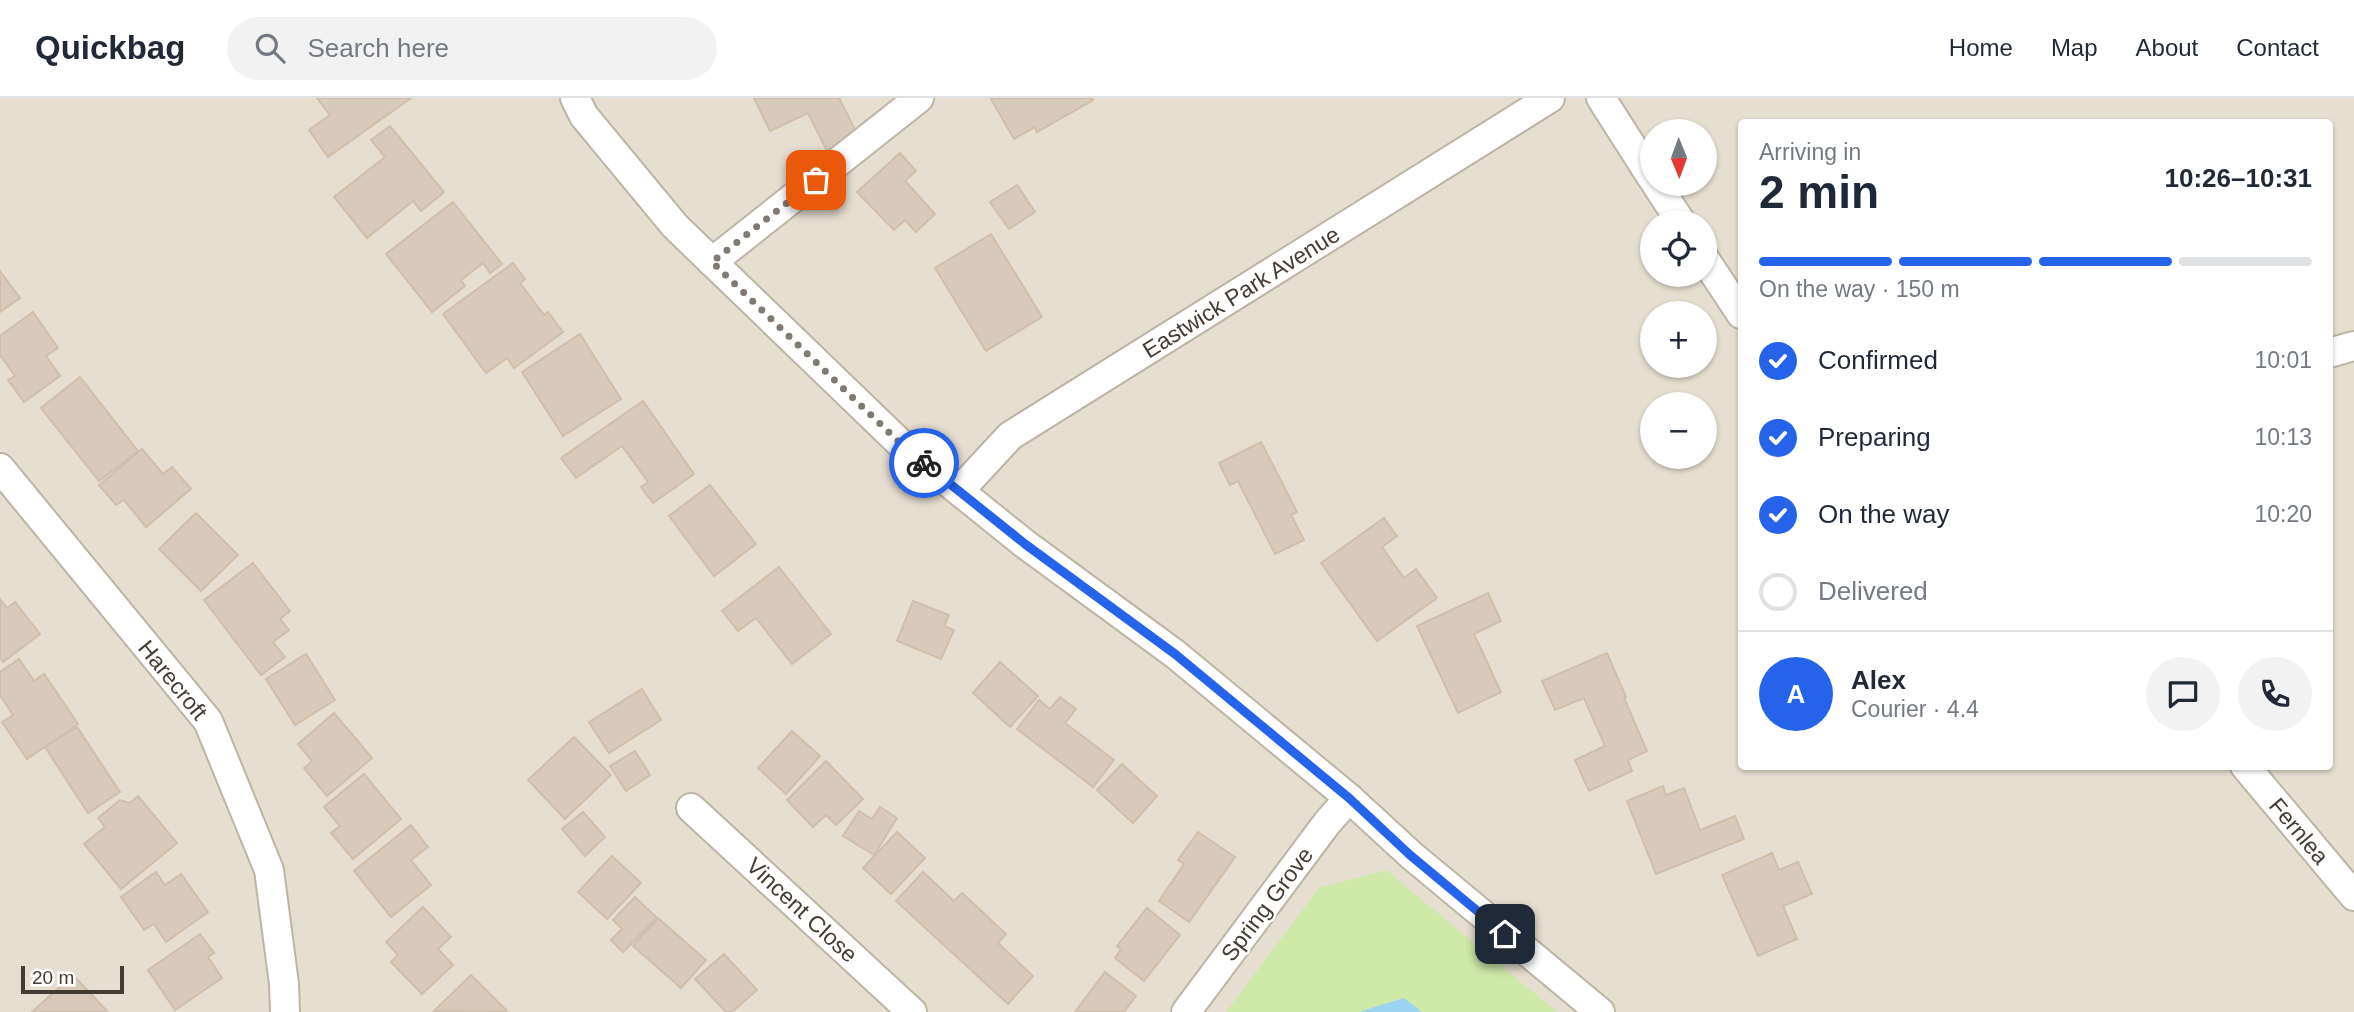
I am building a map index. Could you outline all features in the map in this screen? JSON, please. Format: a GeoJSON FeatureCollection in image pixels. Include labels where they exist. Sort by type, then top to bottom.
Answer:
{"type":"FeatureCollection","features":[{"type":"Feature","properties":{"kind":"street"},"geometry":{"type":"LineString","coordinates":[[575,98],[584,117],[675,226],[902,445],[1025,544],[1175,654],[1349,798],[1410,855],[1600,1012]]}},
{"type":"Feature","properties":{"kind":"street"},"geometry":{"type":"LineString","coordinates":[[712,262],[919,98]]}},
{"type":"Feature","properties":{"kind":"street"},"geometry":{"type":"LineString","coordinates":[[1601,98],[1640,159]]}},
{"type":"Feature","properties":{"kind":"street","name":"Eastwick Park Avenue"},"geometry":{"type":"LineString","coordinates":[[959,491],[1010,436],[1538,101]]}},
{"type":"Feature","properties":{"kind":"street"},"geometry":{"type":"LineString","coordinates":[[1717,278],[1738,309]]}},
{"type":"Feature","properties":{"kind":"street"},"geometry":{"type":"LineString","coordinates":[[2333,352],[2354,346]]}},
{"type":"Feature","properties":{"kind":"street","name":"Harecroft"},"geometry":{"type":"LineString","coordinates":[[0,468],[208,721],[270,870],[285,1012]]}},
{"type":"Feature","properties":{"kind":"street","name":"Fernlea"},"geometry":{"type":"LineString","coordinates":[[2248,770],[2354,896]]}},
{"type":"Feature","properties":{"kind":"street","name":"Spring Grove"},"geometry":{"type":"LineString","coordinates":[[1186,1012],[1327,823],[1349,798]]}},
{"type":"Feature","properties":{"kind":"street","name":"Vincent Close"},"geometry":{"type":"LineString","coordinates":[[691,808],[912,1012]]}},
{"type":"Feature","properties":{"kind":"shaded area"},"geometry":{"type":"Polygon","coordinates":[[[0,98],[2354,98],[2354,1012],[0,1012],[0,98]]]}},
{"type":"Feature","properties":{"kind":"green space"},"geometry":{"type":"Polygon","coordinates":[[[1386,870],[1557,1012],[1226,1012],[1319,888],[1386,870]]]}},
{"type":"Feature","properties":{"kind":"water"},"geometry":{"type":"Polygon","coordinates":[[[1404,998],[1422,1012],[1359,1012],[1404,998]]]}},
{"type":"Feature","properties":{"kind":"building"},"geometry":{"type":"Polygon","coordinates":[[[317,98],[411,98],[328,157],[309,130],[330,115],[317,98]]]}},
{"type":"Feature","properties":{"kind":"building"},"geometry":{"type":"Polygon","coordinates":[[[754,98],[839,98],[858,135],[827,151],[808,113],[770,131],[754,98]]]}},
{"type":"Feature","properties":{"kind":"building"},"geometry":{"type":"Polygon","coordinates":[[[991,99],[1093,100],[1037,132],[1035,127],[1014,139],[991,99]]]}},
{"type":"Feature","properties":{"kind":"building"},"geometry":{"type":"Polygon","coordinates":[[[390,126],[444,192],[421,211],[413,201],[367,238],[334,197],[385,157],[371,140],[390,126]]]}},
{"type":"Feature","properties":{"kind":"building"},"geometry":{"type":"Polygon","coordinates":[[[900,153],[916,171],[905,181],[935,214],[916,232],[905,220],[894,230],[857,192],[900,153]]]}},
{"type":"Feature","properties":{"kind":"building"},"geometry":{"type":"Polygon","coordinates":[[[1017,185],[1035,212],[1009,229],[990,202],[1017,185]]]}},
{"type":"Feature","properties":{"kind":"building"},"geometry":{"type":"Polygon","coordinates":[[[453,202],[502,264],[490,273],[483,263],[461,280],[465,286],[432,312],[386,254],[453,202]]]}},
{"type":"Feature","properties":{"kind":"building"},"geometry":{"type":"Polygon","coordinates":[[[991,234],[1042,317],[986,351],[935,268],[991,234]]]}},
{"type":"Feature","properties":{"kind":"building"},"geometry":{"type":"Polygon","coordinates":[[[513,263],[525,279],[520,283],[544,315],[548,312],[563,332],[514,368],[507,358],[486,373],[443,314],[513,263]]]}},
{"type":"Feature","properties":{"kind":"building"},"geometry":{"type":"Polygon","coordinates":[[[0,271],[20,298],[0,312],[0,271]]]}},
{"type":"Feature","properties":{"kind":"building"},"geometry":{"type":"Polygon","coordinates":[[[33,312],[58,348],[46,356],[60,376],[24,402],[8,380],[15,376],[0,355],[0,336],[33,312]]]}},
{"type":"Feature","properties":{"kind":"building"},"geometry":{"type":"Polygon","coordinates":[[[580,334],[621,399],[563,436],[522,372],[580,334]]]}},
{"type":"Feature","properties":{"kind":"building"},"geometry":{"type":"Polygon","coordinates":[[[80,377],[138,451],[99,481],[41,408],[80,377]]]}},
{"type":"Feature","properties":{"kind":"building"},"geometry":{"type":"Polygon","coordinates":[[[643,401],[694,474],[653,503],[641,487],[648,482],[622,446],[576,478],[561,458],[643,401]]]}},
{"type":"Feature","properties":{"kind":"building"},"geometry":{"type":"Polygon","coordinates":[[[1261,442],[1297,512],[1291,515],[1304,540],[1275,554],[1238,481],[1230,485],[1219,463],[1261,442]]]}},
{"type":"Feature","properties":{"kind":"building"},"geometry":{"type":"Polygon","coordinates":[[[142,449],[163,474],[172,467],[191,489],[146,527],[124,500],[116,505],[99,485],[142,449]]]}},
{"type":"Feature","properties":{"kind":"building"},"geometry":{"type":"Polygon","coordinates":[[[710,485],[756,544],[714,576],[669,516],[710,485]]]}},
{"type":"Feature","properties":{"kind":"building"},"geometry":{"type":"Polygon","coordinates":[[[196,513],[238,555],[201,591],[159,549],[196,513]]]}},
{"type":"Feature","properties":{"kind":"building"},"geometry":{"type":"Polygon","coordinates":[[[1384,518],[1397,536],[1382,547],[1404,578],[1416,569],[1437,598],[1377,641],[1321,563],[1384,518]]]}},
{"type":"Feature","properties":{"kind":"building"},"geometry":{"type":"Polygon","coordinates":[[[253,563],[290,611],[280,619],[289,630],[273,642],[285,657],[261,675],[204,600],[253,563]]]}},
{"type":"Feature","properties":{"kind":"building"},"geometry":{"type":"Polygon","coordinates":[[[779,567],[831,634],[792,664],[756,618],[738,631],[722,611],[779,567]]]}},
{"type":"Feature","properties":{"kind":"building"},"geometry":{"type":"Polygon","coordinates":[[[1488,593],[1501,621],[1474,634],[1501,692],[1458,713],[1417,626],[1488,593]]]}},
{"type":"Feature","properties":{"kind":"building"},"geometry":{"type":"Polygon","coordinates":[[[0,599],[7,608],[15,602],[40,634],[3,662],[0,658],[0,599]]]}},
{"type":"Feature","properties":{"kind":"building"},"geometry":{"type":"Polygon","coordinates":[[[913,601],[949,615],[944,626],[954,630],[941,659],[897,641],[913,601]]]}},
{"type":"Feature","properties":{"kind":"building"},"geometry":{"type":"Polygon","coordinates":[[[1607,653],[1647,751],[1628,760],[1632,771],[1589,791],[1575,760],[1605,746],[1584,698],[1555,710],[1542,681],[1607,653]]]}},
{"type":"Feature","properties":{"kind":"building"},"geometry":{"type":"Polygon","coordinates":[[[306,654],[335,700],[295,725],[266,679],[306,654]]]}},
{"type":"Feature","properties":{"kind":"building"},"geometry":{"type":"Polygon","coordinates":[[[19,659],[34,681],[44,674],[78,724],[27,759],[2,722],[13,715],[0,695],[0,672],[19,659]]]}},
{"type":"Feature","properties":{"kind":"building"},"geometry":{"type":"Polygon","coordinates":[[[1000,662],[1038,696],[1010,727],[973,693],[1000,662]]]}},
{"type":"Feature","properties":{"kind":"building"},"geometry":{"type":"Polygon","coordinates":[[[642,689],[661,720],[609,753],[589,722],[642,689]]]}},
{"type":"Feature","properties":{"kind":"building"},"geometry":{"type":"Polygon","coordinates":[[[1060,697],[1076,709],[1065,723],[1114,760],[1093,787],[1017,729],[1039,700],[1050,709],[1060,697]]]}},
{"type":"Feature","properties":{"kind":"building"},"geometry":{"type":"Polygon","coordinates":[[[334,713],[372,758],[327,796],[304,768],[312,761],[298,744],[334,713]]]}},
{"type":"Feature","properties":{"kind":"building"},"geometry":{"type":"Polygon","coordinates":[[[77,727],[120,792],[88,813],[45,747],[77,727]]]}},
{"type":"Feature","properties":{"kind":"building"},"geometry":{"type":"Polygon","coordinates":[[[792,731],[820,756],[786,794],[758,768],[792,731]]]}},
{"type":"Feature","properties":{"kind":"building"},"geometry":{"type":"Polygon","coordinates":[[[574,737],[611,775],[565,819],[528,780],[574,737]]]}},
{"type":"Feature","properties":{"kind":"building"},"geometry":{"type":"Polygon","coordinates":[[[635,751],[650,775],[626,791],[610,766],[635,751]]]}},
{"type":"Feature","properties":{"kind":"building"},"geometry":{"type":"Polygon","coordinates":[[[826,761],[863,799],[836,825],[826,815],[813,827],[787,800],[826,761]]]}},
{"type":"Feature","properties":{"kind":"building"},"geometry":{"type":"Polygon","coordinates":[[[1122,764],[1157,796],[1133,823],[1097,790],[1122,764]]]}},
{"type":"Feature","properties":{"kind":"building"},"geometry":{"type":"Polygon","coordinates":[[[364,774],[401,819],[353,859],[331,833],[340,826],[324,807],[364,774]]]}},
{"type":"Feature","properties":{"kind":"building"},"geometry":{"type":"Polygon","coordinates":[[[1663,786],[1666,795],[1684,788],[1700,830],[1735,816],[1744,839],[1656,874],[1627,801],[1663,786]]]}},
{"type":"Feature","properties":{"kind":"building"},"geometry":{"type":"Polygon","coordinates":[[[138,796],[177,843],[121,889],[84,844],[105,827],[98,818],[120,800],[130,803],[138,796]]]}},
{"type":"Feature","properties":{"kind":"building"},"geometry":{"type":"Polygon","coordinates":[[[880,807],[897,818],[874,855],[843,836],[859,811],[872,819],[880,807]]]}},
{"type":"Feature","properties":{"kind":"building"},"geometry":{"type":"Polygon","coordinates":[[[583,812],[605,837],[585,856],[562,829],[583,812]]]}},
{"type":"Feature","properties":{"kind":"building"},"geometry":{"type":"Polygon","coordinates":[[[411,825],[428,847],[411,860],[431,885],[391,917],[354,871],[411,825]]]}},
{"type":"Feature","properties":{"kind":"building"},"geometry":{"type":"Polygon","coordinates":[[[897,832],[925,858],[891,894],[863,868],[897,832]]]}},
{"type":"Feature","properties":{"kind":"building"},"geometry":{"type":"Polygon","coordinates":[[[1198,832],[1235,857],[1189,922],[1159,901],[1184,864],[1178,860],[1198,832]]]}},
{"type":"Feature","properties":{"kind":"building"},"geometry":{"type":"Polygon","coordinates":[[[1772,853],[1779,870],[1798,862],[1812,894],[1783,906],[1797,939],[1758,956],[1722,875],[1772,853]]]}},
{"type":"Feature","properties":{"kind":"building"},"geometry":{"type":"Polygon","coordinates":[[[612,856],[641,883],[607,919],[578,892],[612,856]]]}},
{"type":"Feature","properties":{"kind":"building"},"geometry":{"type":"Polygon","coordinates":[[[156,872],[165,885],[181,874],[208,912],[166,942],[154,924],[144,930],[121,897],[156,872]]]}},
{"type":"Feature","properties":{"kind":"building"},"geometry":{"type":"Polygon","coordinates":[[[923,872],[954,901],[962,893],[1006,934],[998,943],[1033,976],[1008,1004],[896,901],[923,872]]]}},
{"type":"Feature","properties":{"kind":"building"},"geometry":{"type":"Polygon","coordinates":[[[635,897],[657,918],[623,952],[611,940],[622,929],[613,920],[635,897]]]}},
{"type":"Feature","properties":{"kind":"building"},"geometry":{"type":"Polygon","coordinates":[[[423,907],[451,937],[438,949],[453,965],[422,994],[391,962],[398,955],[386,942],[423,907]]]}},
{"type":"Feature","properties":{"kind":"building"},"geometry":{"type":"Polygon","coordinates":[[[1147,908],[1180,935],[1144,981],[1115,958],[1121,949],[1117,946],[1147,908]]]}},
{"type":"Feature","properties":{"kind":"building"},"geometry":{"type":"Polygon","coordinates":[[[658,918],[706,960],[681,988],[633,946],[658,918]]]}},
{"type":"Feature","properties":{"kind":"building"},"geometry":{"type":"Polygon","coordinates":[[[200,934],[214,953],[208,957],[222,978],[175,1010],[148,970],[200,934]]]}},
{"type":"Feature","properties":{"kind":"building"},"geometry":{"type":"Polygon","coordinates":[[[724,954],[757,990],[732,1012],[726,1012],[695,979],[724,954]]]}},
{"type":"Feature","properties":{"kind":"building"},"geometry":{"type":"Polygon","coordinates":[[[1105,972],[1136,996],[1124,1012],[1075,1012],[1105,972]]]}},
{"type":"Feature","properties":{"kind":"building"},"geometry":{"type":"Polygon","coordinates":[[[73,975],[108,1012],[32,1012],[73,975]]]}},
{"type":"Feature","properties":{"kind":"building"},"geometry":{"type":"Polygon","coordinates":[[[471,975],[508,1012],[434,1011],[471,975]]]}},
{"type":"Feature","properties":{"kind":"way so far"},"geometry":{"type":"LineString","coordinates":[[816,180],[712,262],[924,463]]}},
{"type":"Feature","properties":{"kind":"route"},"geometry":{"type":"LineString","coordinates":[[924,463],[1025,544],[1175,654],[1349,798],[1410,855],[1505,934]]}}]}
